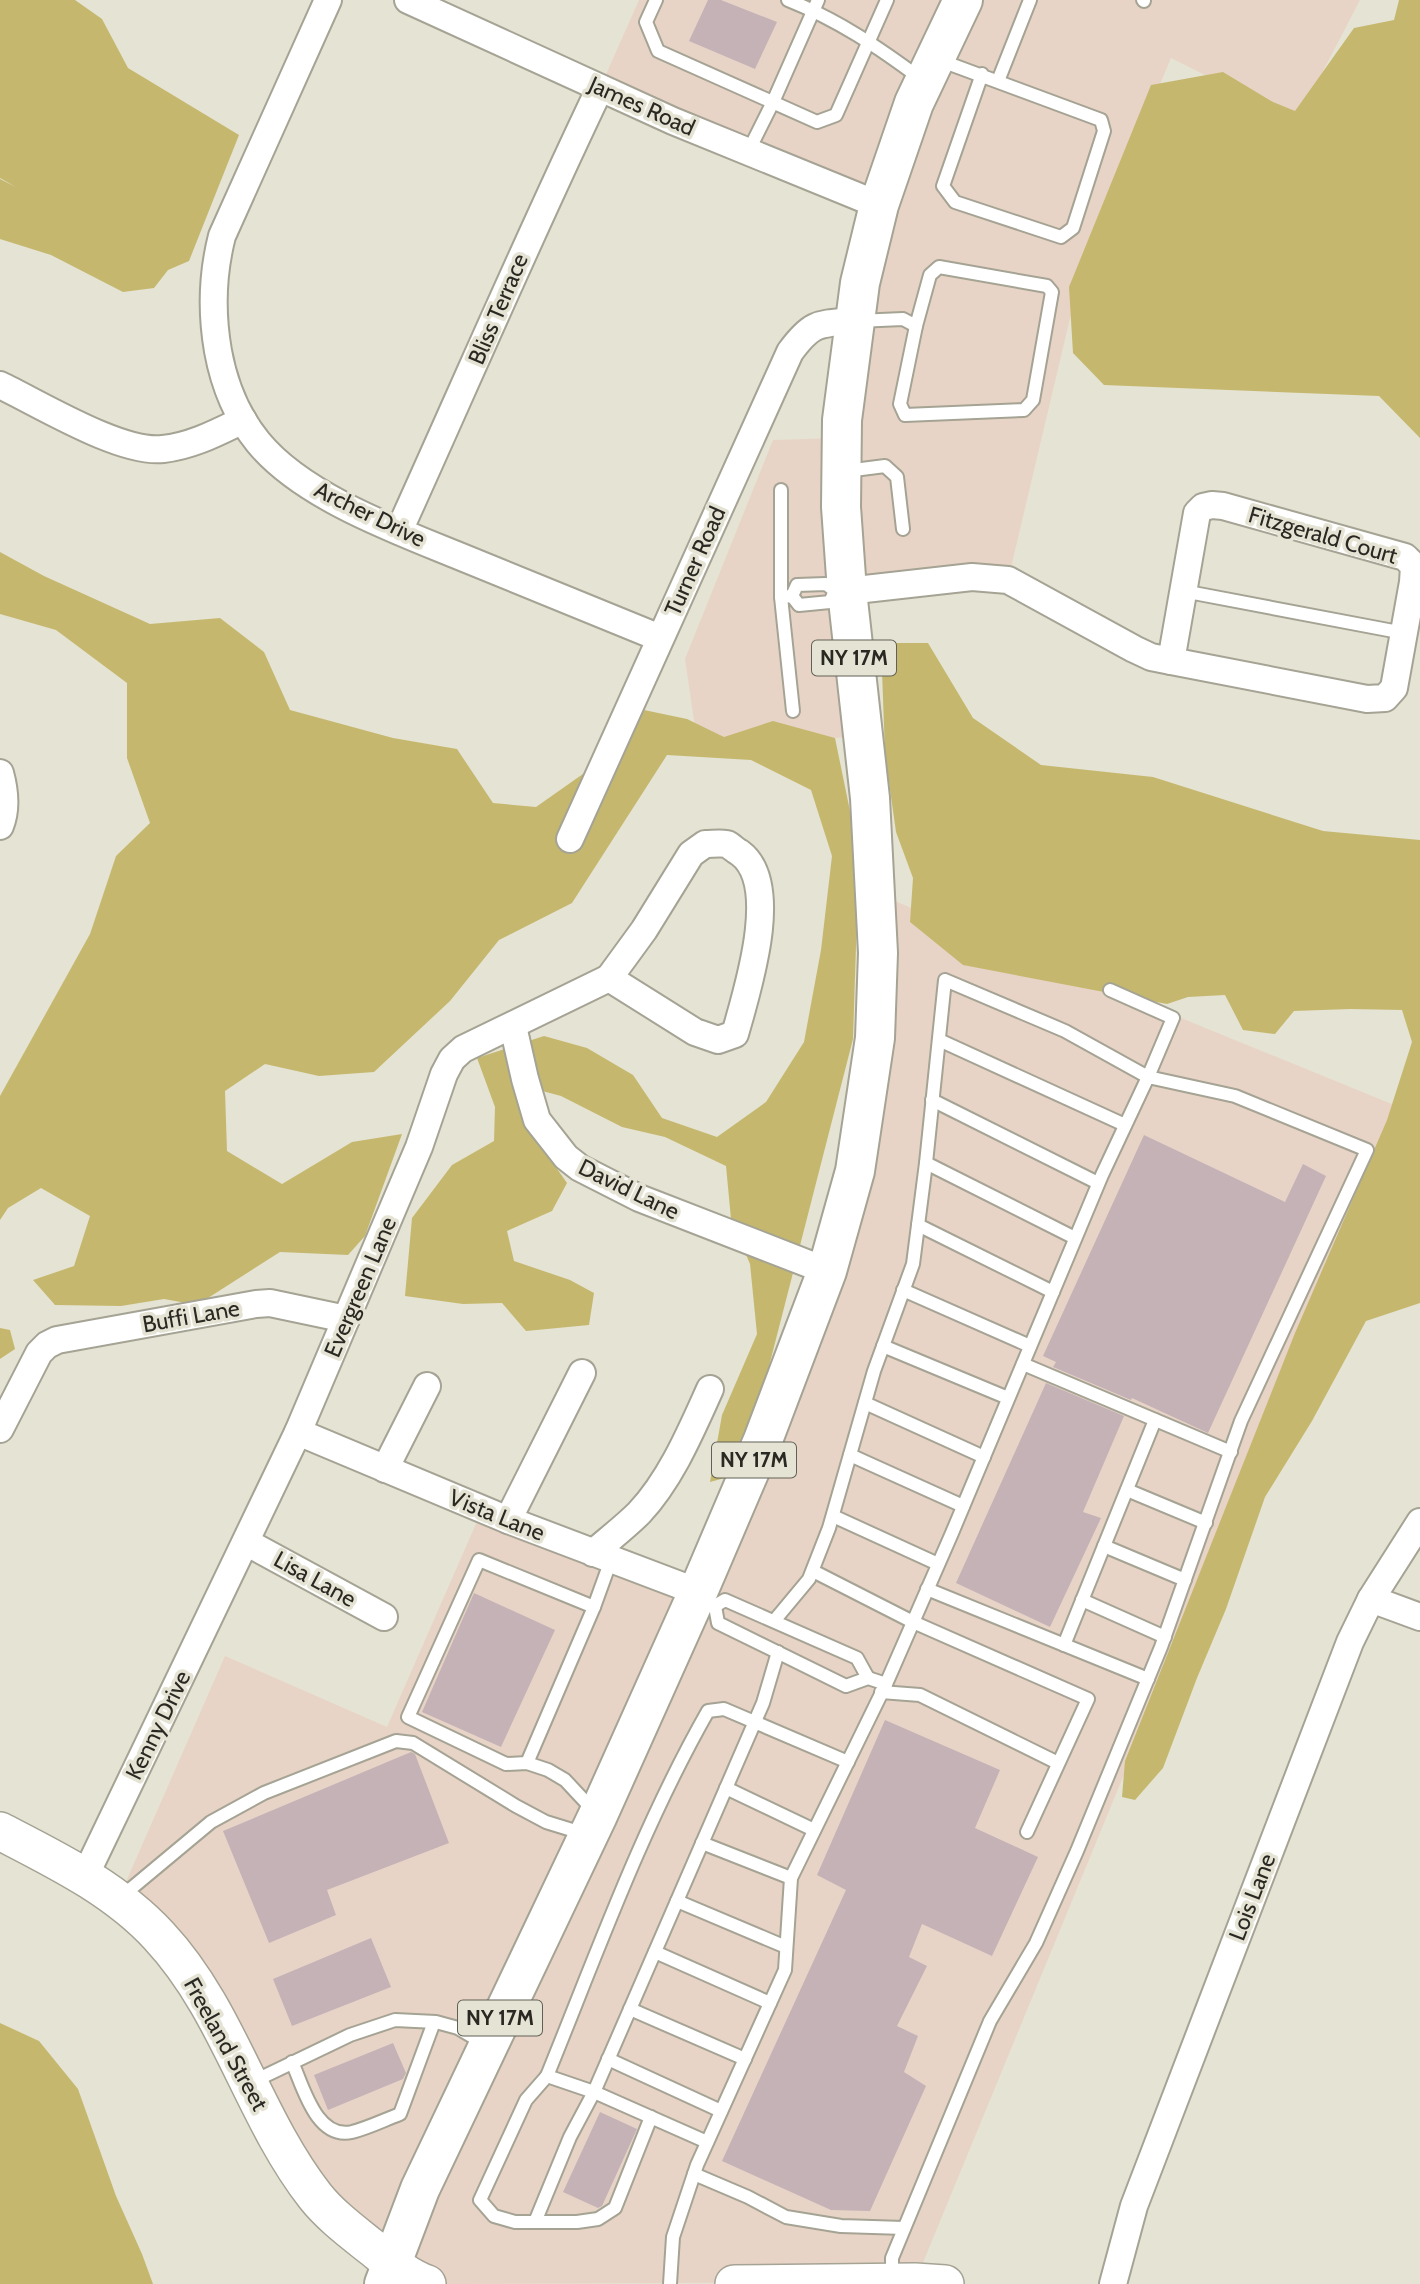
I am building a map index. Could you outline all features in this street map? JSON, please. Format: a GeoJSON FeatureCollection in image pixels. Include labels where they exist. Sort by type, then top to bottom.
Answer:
{"type":"FeatureCollection","features":[{"type":"Feature","properties":{"kind":"main road","name":"NY 17M"},"geometry":{"type":"LineString","coordinates":[[387,2273],[420,2189],[487,2045],[706,1599],[827,1271],[855,1171],[875,1038],[878,953],[870,798],[841,591],[842,420],[854,321],[879,205],[914,103],[962,0]]}},
{"type":"Feature","properties":{"kind":"main road","name":"Freeland Street"},"geometry":{"type":"LineString","coordinates":[[0,1831],[85,1876],[159,1935],[209,2003],[290,2160],[316,2197],[387,2273],[427,2284]]}},
{"type":"Feature","properties":{"kind":"main road"},"geometry":{"type":"LineString","coordinates":[[734,2284],[945,2284]]}},
{"type":"Feature","properties":{"kind":"street","name":"Archer Drive"},"geometry":{"type":"LineString","coordinates":[[328,0],[222,236],[214,268],[213,318],[229,395],[258,442],[279,463],[328,497],[399,531],[660,638]]}},
{"type":"Feature","properties":{"kind":"street","name":"James Road"},"geometry":{"type":"LineString","coordinates":[[408,0],[444,8],[600,88],[879,205]]}},
{"type":"Feature","properties":{"kind":"street","name":"Bliss Terrace"},"geometry":{"type":"LineString","coordinates":[[399,531],[535,225],[600,88]]}},
{"type":"Feature","properties":{"kind":"street","name":"Turner Road"},"geometry":{"type":"LineString","coordinates":[[570,839],[790,352],[805,332],[820,324],[854,321]]}},
{"type":"Feature","properties":{"kind":"street"},"geometry":{"type":"LineString","coordinates":[[0,385],[107,438],[136,447],[162,449],[194,442],[243,420]]}},
{"type":"Feature","properties":{"kind":"street","name":"Fitzgerald Court"},"geometry":{"type":"LineString","coordinates":[[841,591],[972,576],[1008,580],[1152,657],[1171,661],[1367,699],[1385,698],[1394,688],[1414,566],[1405,557],[1223,506],[1203,507],[1197,513],[1171,661]]}},
{"type":"Feature","properties":{"kind":"street"},"geometry":{"type":"LineString","coordinates":[[0,773],[4,790],[4,817],[0,827]]}},
{"type":"Feature","properties":{"kind":"street"},"geometry":{"type":"LineString","coordinates":[[705,844],[728,845],[748,859],[758,883],[760,915],[751,976],[736,1034],[718,1040],[695,1032],[608,978],[644,929],[691,854],[705,844]]}},
{"type":"Feature","properties":{"kind":"street","name":"Evergreen Lane"},"geometry":{"type":"LineString","coordinates":[[230,1575],[298,1432],[419,1147],[444,1074],[452,1059],[463,1049],[608,978]]}},
{"type":"Feature","properties":{"kind":"street","name":"David Lane"},"geometry":{"type":"LineString","coordinates":[[513,1026],[537,1120],[566,1157],[580,1168],[639,1198],[827,1271]]}},
{"type":"Feature","properties":{"kind":"street","name":"Buffi Lane"},"geometry":{"type":"LineString","coordinates":[[0,1429],[39,1353],[57,1340],[256,1304],[270,1303],[346,1319]]}},
{"type":"Feature","properties":{"kind":"street"},"geometry":{"type":"LineString","coordinates":[[508,1520],[582,1373]]}},
{"type":"Feature","properties":{"kind":"street"},"geometry":{"type":"LineString","coordinates":[[385,1469],[426,1386]]}},
{"type":"Feature","properties":{"kind":"street"},"geometry":{"type":"LineString","coordinates":[[602,1556],[660,1486],[691,1431],[710,1389]]}},
{"type":"Feature","properties":{"kind":"street","name":"Vista Lane"},"geometry":{"type":"LineString","coordinates":[[298,1432],[706,1599]]}},
{"type":"Feature","properties":{"kind":"street","name":"Lois Lane"},"geometry":{"type":"LineString","coordinates":[[1113,2284],[1134,2206],[1350,1642],[1371,1599],[1420,1522]]}},
{"type":"Feature","properties":{"kind":"street","name":"Lisa Lane"},"geometry":{"type":"LineString","coordinates":[[246,1542],[384,1617]]}},
{"type":"Feature","properties":{"kind":"street","name":"Kenny Drive"},"geometry":{"type":"LineString","coordinates":[[85,1876],[230,1575]]}},
{"type":"Feature","properties":{"kind":"street"},"geometry":{"type":"LineString","coordinates":[[1371,1599],[1420,1617]]}},
{"type":"Feature","properties":{"kind":"lane"},"geometry":{"type":"LineString","coordinates":[[656,0],[646,22],[659,51],[817,122],[836,115],[887,0]]}},
{"type":"Feature","properties":{"kind":"lane"},"geometry":{"type":"LineString","coordinates":[[788,0],[816,5],[869,40],[930,70],[982,74],[1101,120],[1104,131],[1073,228],[1061,237],[955,202],[943,186],[982,74]]}},
{"type":"Feature","properties":{"kind":"lane"},"geometry":{"type":"LineString","coordinates":[[998,81],[1030,0]]}},
{"type":"Feature","properties":{"kind":"lane"},"geometry":{"type":"LineString","coordinates":[[748,152],[816,5]]}},
{"type":"Feature","properties":{"kind":"lane"},"geometry":{"type":"LineString","coordinates":[[939,267],[1047,286],[1052,292],[1033,400],[1024,410],[905,415],[900,404],[916,326],[930,275],[939,267]]}},
{"type":"Feature","properties":{"kind":"lane"},"geometry":{"type":"LineString","coordinates":[[854,321],[904,319],[916,326]]}},
{"type":"Feature","properties":{"kind":"lane"},"geometry":{"type":"LineString","coordinates":[[842,472],[885,466],[897,477],[903,529]]}},
{"type":"Feature","properties":{"kind":"lane"},"geometry":{"type":"LineString","coordinates":[[781,490],[793,711]]}},
{"type":"Feature","properties":{"kind":"lane"},"geometry":{"type":"LineString","coordinates":[[826,584],[841,591],[830,602],[799,605],[786,596],[797,586],[826,584]]}},
{"type":"Feature","properties":{"kind":"lane"},"geometry":{"type":"LineString","coordinates":[[1184,591],[1404,633]]}},
{"type":"Feature","properties":{"kind":"lane"},"geometry":{"type":"LineString","coordinates":[[774,1621],[811,1575],[833,1516],[865,1403],[912,1264],[926,1163],[945,980],[1065,1031],[1148,1077],[1234,1096],[1367,1150],[1241,1420],[1148,1679],[1036,1942],[990,2021],[892,2258],[892,2282]]}},
{"type":"Feature","properties":{"kind":"lane"},"geometry":{"type":"LineString","coordinates":[[670,2284],[673,2237],[694,2174],[785,1970],[791,1878],[884,1688],[1098,1183],[1173,1018],[1110,990]]}},
{"type":"Feature","properties":{"kind":"lane"},"geometry":{"type":"LineString","coordinates":[[939,1040],[1125,1125]]}},
{"type":"Feature","properties":{"kind":"lane"},"geometry":{"type":"LineString","coordinates":[[932,1100],[1098,1183]]}},
{"type":"Feature","properties":{"kind":"lane"},"geometry":{"type":"LineString","coordinates":[[926,1163],[1075,1238]]}},
{"type":"Feature","properties":{"kind":"lane"},"geometry":{"type":"LineString","coordinates":[[918,1225],[1053,1292]]}},
{"type":"Feature","properties":{"kind":"lane"},"geometry":{"type":"LineString","coordinates":[[903,1290],[1030,1346]]}},
{"type":"Feature","properties":{"kind":"lane"},"geometry":{"type":"LineString","coordinates":[[883,1346],[1008,1398]]}},
{"type":"Feature","properties":{"kind":"lane"},"geometry":{"type":"LineString","coordinates":[[1023,1364],[1231,1452]]}},
{"type":"Feature","properties":{"kind":"lane"},"geometry":{"type":"LineString","coordinates":[[865,1403],[984,1457]]}},
{"type":"Feature","properties":{"kind":"lane"},"geometry":{"type":"LineString","coordinates":[[1064,1645],[1155,1420]]}},
{"type":"Feature","properties":{"kind":"lane"},"geometry":{"type":"LineString","coordinates":[[850,1455],[963,1506]]}},
{"type":"Feature","properties":{"kind":"lane"},"geometry":{"type":"LineString","coordinates":[[1127,1490],[1206,1523]]}},
{"type":"Feature","properties":{"kind":"lane"},"geometry":{"type":"LineString","coordinates":[[833,1516],[938,1564]]}},
{"type":"Feature","properties":{"kind":"lane"},"geometry":{"type":"LineString","coordinates":[[1104,1546],[1185,1580]]}},
{"type":"Feature","properties":{"kind":"lane"},"geometry":{"type":"LineString","coordinates":[[527,1763],[594,1606],[602,1556]]}},
{"type":"Feature","properties":{"kind":"lane"},"geometry":{"type":"LineString","coordinates":[[593,1825],[565,1780],[548,1770],[527,1763],[506,1763],[408,1717],[479,1560],[594,1606]]}},
{"type":"Feature","properties":{"kind":"lane"},"geometry":{"type":"LineString","coordinates":[[811,1575],[1088,1699],[1027,1832]]}},
{"type":"Feature","properties":{"kind":"lane"},"geometry":{"type":"LineString","coordinates":[[927,1589],[1148,1679]]}},
{"type":"Feature","properties":{"kind":"lane"},"geometry":{"type":"LineString","coordinates":[[868,1678],[846,1686],[718,1623],[706,1599],[726,1600],[857,1658],[868,1678],[884,1688],[920,1695],[1058,1763]]}},
{"type":"Feature","properties":{"kind":"lane"},"geometry":{"type":"LineString","coordinates":[[1082,1601],[1165,1637]]}},
{"type":"Feature","properties":{"kind":"lane"},"geometry":{"type":"LineString","coordinates":[[535,2222],[755,1720],[778,1652]]}},
{"type":"Feature","properties":{"kind":"lane"},"geometry":{"type":"LineString","coordinates":[[650,2117],[615,2208],[598,2219],[577,2222],[515,2222],[494,2216],[480,2200],[526,2100],[547,2077],[622,1891],[683,1755],[708,1711],[724,1709],[755,1720],[848,1762]]}},
{"type":"Feature","properties":{"kind":"lane"},"geometry":{"type":"LineString","coordinates":[[118,1900],[211,1822],[264,1793],[396,1741],[413,1744],[546,1822],[593,1825]]}},
{"type":"Feature","properties":{"kind":"lane"},"geometry":{"type":"LineString","coordinates":[[726,1788],[814,1830]]}},
{"type":"Feature","properties":{"kind":"lane"},"geometry":{"type":"LineString","coordinates":[[702,1843],[791,1878]]}},
{"type":"Feature","properties":{"kind":"lane"},"geometry":{"type":"LineString","coordinates":[[677,1901],[786,1947]]}},
{"type":"Feature","properties":{"kind":"lane"},"geometry":{"type":"LineString","coordinates":[[655,1952],[770,2003]]}},
{"type":"Feature","properties":{"kind":"lane"},"geometry":{"type":"LineString","coordinates":[[629,2009],[745,2059]]}},
{"type":"Feature","properties":{"kind":"lane"},"geometry":{"type":"LineString","coordinates":[[248,2083],[350,2035],[395,2020],[434,2022],[458,2028],[487,2045]]}},
{"type":"Feature","properties":{"kind":"lane"},"geometry":{"type":"LineString","coordinates":[[292,2062],[316,2116],[337,2132],[350,2132],[400,2114],[434,2022]]}},
{"type":"Feature","properties":{"kind":"lane"},"geometry":{"type":"LineString","coordinates":[[608,2059],[721,2111]]}},
{"type":"Feature","properties":{"kind":"lane"},"geometry":{"type":"LineString","coordinates":[[547,2077],[593,2092],[707,2142]]}},
{"type":"Feature","properties":{"kind":"lane"},"geometry":{"type":"LineString","coordinates":[[694,2174],[786,2217],[841,2226],[904,2228]]}},
{"type":"Feature","properties":{"kind":"shaded area"},"geometry":{"type":"Polygon","coordinates":[[[0,0],[75,0],[102,19],[128,68],[239,135],[189,261],[168,270],[154,288],[123,292],[51,255],[0,239],[0,179],[16,187],[0,178],[0,0]]]}},
{"type":"Feature","properties":{"kind":"shaded area"},"geometry":{"type":"Polygon","coordinates":[[[639,0],[1360,0],[1297,121],[1171,58],[1080,276],[1008,580],[853,591],[863,736],[698,748],[685,659],[773,440],[842,438],[879,205],[600,88],[639,0]]]}},
{"type":"Feature","properties":{"kind":"shaded area"},"geometry":{"type":"Polygon","coordinates":[[[1399,0],[1420,0],[1420,438],[1379,396],[1104,385],[1073,353],[1069,287],[1151,85],[1223,72],[1273,102],[1295,111],[1354,28],[1394,20],[1399,0]]]}},
{"type":"Feature","properties":{"kind":"shaded area"},"geometry":{"type":"Polygon","coordinates":[[[0,552],[44,576],[150,624],[220,618],[264,652],[290,710],[393,738],[457,749],[493,803],[536,807],[590,769],[644,710],[687,719],[724,737],[773,721],[835,738],[859,855],[853,1039],[766,1378],[728,1477],[710,1482],[722,1415],[757,1334],[750,1264],[731,1219],[726,1166],[665,1137],[622,1127],[561,1096],[520,1085],[534,1136],[567,1183],[552,1211],[507,1231],[514,1261],[570,1280],[594,1293],[589,1325],[526,1331],[502,1303],[463,1304],[405,1296],[412,1218],[452,1165],[494,1141],[495,1107],[477,1058],[544,1036],[587,1048],[633,1075],[662,1118],[717,1137],[766,1102],[804,1042],[821,950],[832,856],[811,790],[751,760],[667,755],[572,903],[499,940],[450,1001],[374,1072],[319,1076],[265,1064],[225,1091],[227,1151],[282,1184],[352,1142],[402,1134],[365,1236],[348,1255],[280,1252],[197,1305],[164,1299],[121,1306],[55,1305],[33,1280],[74,1266],[90,1216],[41,1188],[8,1208],[0,1220],[0,1096],[90,934],[116,856],[150,823],[127,758],[127,683],[56,630],[0,614],[0,552]]]}},
{"type":"Feature","properties":{"kind":"shaded area"},"geometry":{"type":"Polygon","coordinates":[[[881,643],[928,643],[973,718],[1041,765],[1153,777],[1323,831],[1420,840],[1420,1303],[1366,1321],[1312,1421],[1265,1497],[1226,1609],[1163,1768],[1135,1800],[1122,1797],[1125,1761],[1295,1333],[1387,1120],[1412,1042],[1402,1010],[1294,1011],[1275,1034],[1243,1030],[1225,995],[1188,997],[1167,1004],[963,965],[910,922],[913,878],[896,832],[885,754],[881,643]]]}},
{"type":"Feature","properties":{"kind":"shaded area"},"geometry":{"type":"Polygon","coordinates":[[[875,893],[1399,1107],[915,2282],[427,2284],[391,2262],[249,2083],[118,1900],[225,1656],[387,1727],[482,1510],[698,1592],[827,1271],[875,893]]]}},
{"type":"Feature","properties":{"kind":"shaded area"},"geometry":{"type":"Polygon","coordinates":[[[0,1328],[10,1330],[15,1349],[0,1359],[0,1328]]]}},
{"type":"Feature","properties":{"kind":"shaded area"},"geometry":{"type":"Polygon","coordinates":[[[0,2023],[39,2041],[78,2089],[116,2196],[153,2284],[0,2284],[0,2023]]]}},
{"type":"Feature","properties":{"kind":"building"},"geometry":{"type":"Polygon","coordinates":[[[708,0],[721,0],[777,22],[755,69],[689,41],[708,0]]]}},
{"type":"Feature","properties":{"kind":"building"},"geometry":{"type":"Polygon","coordinates":[[[1144,1135],[1285,1202],[1303,1164],[1326,1176],[1208,1433],[1132,1398],[1131,1400],[1053,1367],[1056,1362],[1043,1356],[1144,1135]]]}},
{"type":"Feature","properties":{"kind":"building"},"geometry":{"type":"Polygon","coordinates":[[[1046,1383],[1124,1416],[1083,1512],[1101,1518],[1050,1627],[956,1583],[1046,1383]]]}},
{"type":"Feature","properties":{"kind":"building"},"geometry":{"type":"Polygon","coordinates":[[[474,1593],[555,1630],[501,1747],[422,1712],[474,1593]]]}},
{"type":"Feature","properties":{"kind":"building"},"geometry":{"type":"Polygon","coordinates":[[[885,1720],[1000,1770],[975,1828],[1038,1857],[992,1956],[922,1924],[909,1957],[927,1966],[897,2026],[918,2036],[904,2072],[926,2086],[870,2211],[831,2210],[722,2161],[846,1890],[817,1875],[885,1720]]]}},
{"type":"Feature","properties":{"kind":"building"},"geometry":{"type":"Polygon","coordinates":[[[411,1752],[415,1754],[449,1843],[327,1890],[336,1915],[269,1943],[223,1831],[411,1752]]]}},
{"type":"Feature","properties":{"kind":"building"},"geometry":{"type":"Polygon","coordinates":[[[371,1938],[391,1987],[292,2026],[273,1979],[371,1938]]]}},
{"type":"Feature","properties":{"kind":"building"},"geometry":{"type":"Polygon","coordinates":[[[393,2043],[406,2073],[403,2079],[328,2110],[314,2075],[393,2043]]]}},
{"type":"Feature","properties":{"kind":"building"},"geometry":{"type":"Polygon","coordinates":[[[600,2112],[637,2129],[602,2206],[598,2208],[563,2192],[600,2112]]]}}]}
